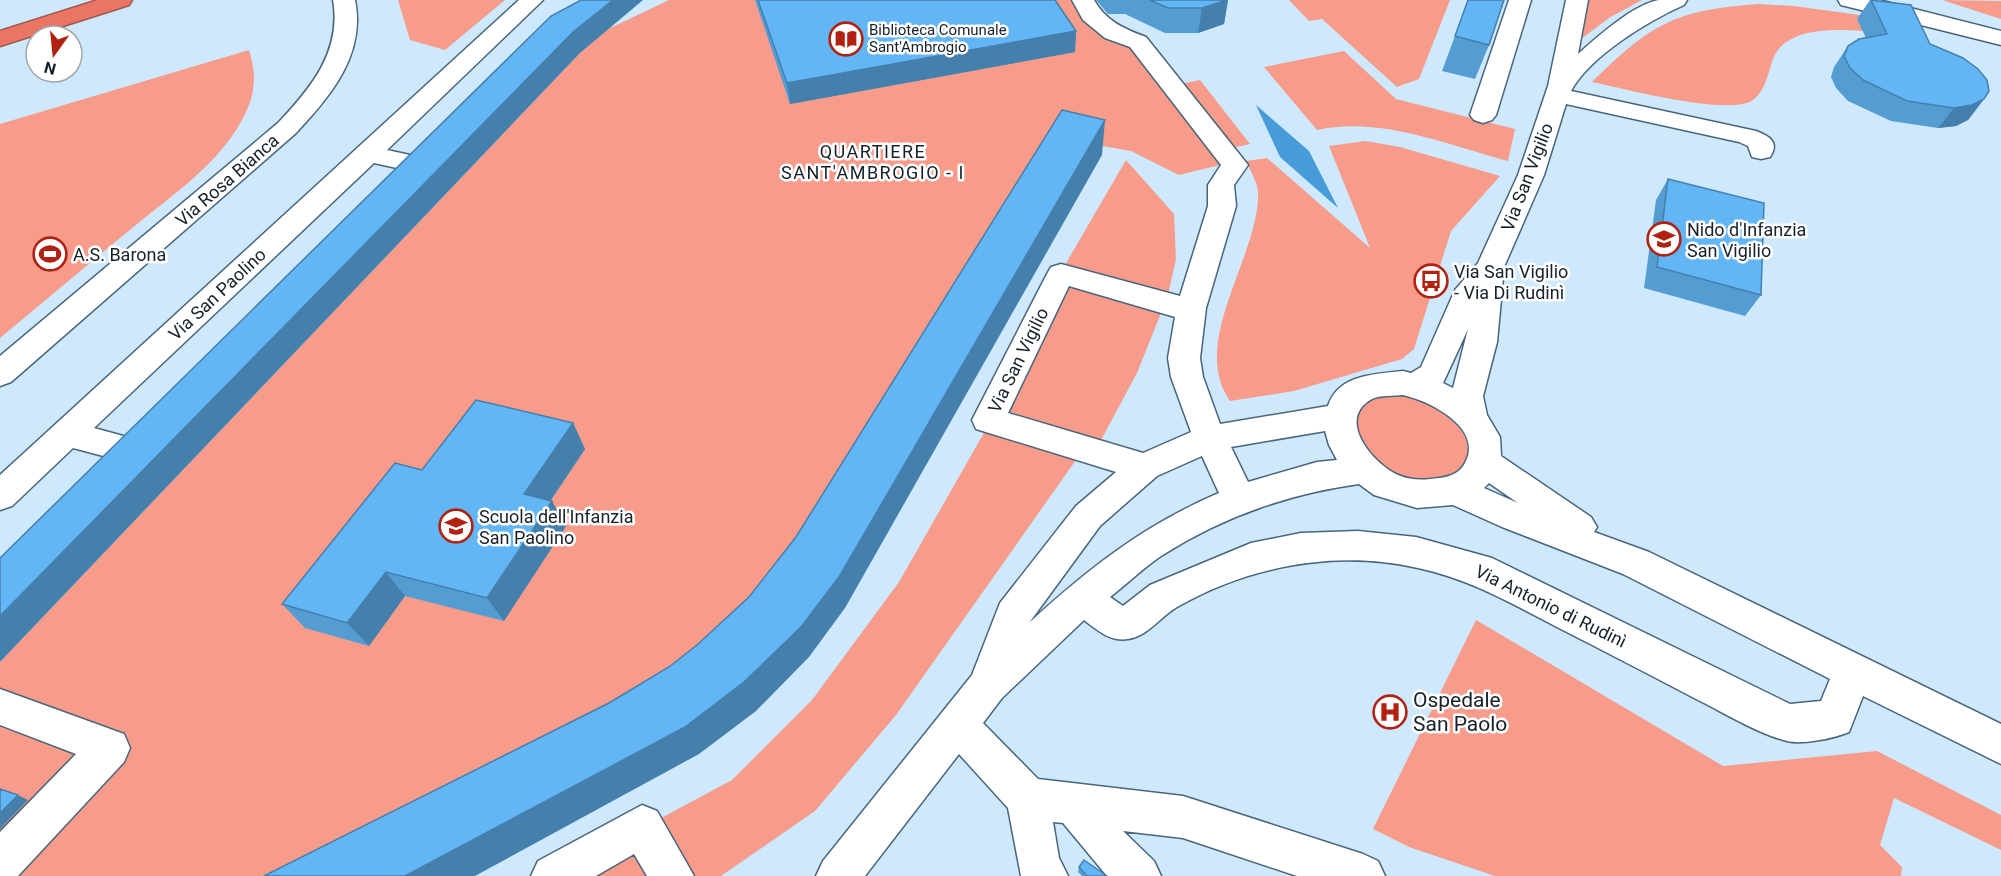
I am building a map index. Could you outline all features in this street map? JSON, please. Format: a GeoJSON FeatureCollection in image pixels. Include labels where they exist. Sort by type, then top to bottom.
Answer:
{"type":"FeatureCollection","features":[{"type":"Feature","properties":{"kind":"highway"},"geometry":{"type":"LineString","coordinates":[[0,26],[108,0]]}},
{"type":"Feature","properties":{"kind":"highway"},"geometry":{"type":"LineString","coordinates":[[0,39],[121,0]]}},
{"type":"Feature","properties":{"kind":"street","name":"Via Rosa Bianca"},"geometry":{"type":"LineString","coordinates":[[0,374],[287,128],[310,104],[329,75],[339,53],[347,23],[344,0]]}},
{"type":"Feature","properties":{"kind":"street","name":"Via San Paolino"},"geometry":{"type":"LineString","coordinates":[[0,496],[532,0]]}},
{"type":"Feature","properties":{"kind":"street"},"geometry":{"type":"LineString","coordinates":[[1083,0],[1091,15],[1113,33],[1138,42],[1235,165],[1221,185],[1222,206],[1191,308],[1184,358],[1187,377],[1199,414],[1239,499]]}},
{"type":"Feature","properties":{"kind":"street"},"geometry":{"type":"LineString","coordinates":[[1483,115],[1520,0]]}},
{"type":"Feature","properties":{"kind":"street","name":"Via San Vigilio"},"geometry":{"type":"LineString","coordinates":[[1416,385],[1432,375],[1470,290],[1490,267],[1531,175],[1558,90],[1577,0]]}},
{"type":"Feature","properties":{"kind":"street","name":"Via San Vigilio"},"geometry":{"type":"LineString","coordinates":[[1558,90],[1600,44],[1644,14],[1676,0]]}},
{"type":"Feature","properties":{"kind":"street"},"geometry":{"type":"LineString","coordinates":[[1849,0],[1917,15],[2001,38]]}},
{"type":"Feature","properties":{"kind":"street"},"geometry":{"type":"LineString","coordinates":[[1915,0],[2001,32]]}},
{"type":"Feature","properties":{"kind":"street"},"geometry":{"type":"LineString","coordinates":[[1558,90],[1747,136],[1761,142],[1761,151]]}},
{"type":"Feature","properties":{"kind":"street"},"geometry":{"type":"LineString","coordinates":[[368,153],[423,156],[391,188]]}},
{"type":"Feature","properties":{"kind":"street","name":"Via San Vigilio"},"geometry":{"type":"LineString","coordinates":[[1472,418],[1467,396],[1482,342],[1490,267]]}},
{"type":"Feature","properties":{"kind":"street","name":"Via San Vigilio"},"geometry":{"type":"LineString","coordinates":[[1145,467],[988,420],[1061,274],[1172,306],[1191,308]]}},
{"type":"Feature","properties":{"kind":"street"},"geometry":{"type":"LineString","coordinates":[[1454,490],[1474,476],[1483,461],[1482,438],[1472,418],[1445,397],[1416,385],[1386,384],[1364,389],[1347,401],[1339,417],[1342,442],[1363,470],[1384,483],[1412,492],[1454,490],[1514,517],[1636,563],[2001,745]]}},
{"type":"Feature","properties":{"kind":"street"},"geometry":{"type":"LineString","coordinates":[[988,685],[1013,615],[1088,516],[1145,467],[1211,438],[1294,422],[1339,417]]}},
{"type":"Feature","properties":{"kind":"street"},"geometry":{"type":"LineString","coordinates":[[67,434],[135,441],[101,474]]}},
{"type":"Feature","properties":{"kind":"street"},"geometry":{"type":"LineString","coordinates":[[1483,461],[1525,492],[1636,563]]}},
{"type":"Feature","properties":{"kind":"street"},"geometry":{"type":"LineString","coordinates":[[838,876],[988,685],[1082,598],[1146,547],[1200,516],[1239,499],[1317,476],[1363,470]]}},
{"type":"Feature","properties":{"kind":"street","name":"Via Antonio di Rudinì"},"geometry":{"type":"LineString","coordinates":[[1082,598],[1117,623],[1130,622],[1163,596],[1251,558],[1301,548],[1358,546],[1416,552],[1479,569],[1754,708],[1789,723],[1835,719],[1852,671]]}},
{"type":"Feature","properties":{"kind":"street"},"geometry":{"type":"LineString","coordinates":[[0,707],[110,748],[0,863]]}},
{"type":"Feature","properties":{"kind":"street"},"geometry":{"type":"LineString","coordinates":[[957,724],[1028,798],[1039,867],[1046,876]]}},
{"type":"Feature","properties":{"kind":"street"},"geometry":{"type":"LineString","coordinates":[[1028,798],[1182,817],[1363,876]]}},
{"type":"Feature","properties":{"kind":"street"},"geometry":{"type":"LineString","coordinates":[[1074,804],[1114,854],[1139,876]]}},
{"type":"Feature","properties":{"kind":"street"},"geometry":{"type":"LineString","coordinates":[[553,876],[642,826],[672,876]]}},
{"type":"Feature","properties":{"kind":"shaded area"},"geometry":{"type":"Polygon","coordinates":[[[398,0],[505,0],[445,50],[410,40],[398,0]]]}},
{"type":"Feature","properties":{"kind":"shaded area"},"geometry":{"type":"Polygon","coordinates":[[[669,0],[1083,0],[1138,42],[1232,162],[1179,175],[1131,151],[1068,140],[786,600],[349,876],[0,876],[0,662],[580,53],[608,29],[669,0]]]}},
{"type":"Feature","properties":{"kind":"shaded area"},"geometry":{"type":"Polygon","coordinates":[[[1289,0],[1450,0],[1419,79],[1397,87],[1322,19],[1309,21],[1289,0]]]}},
{"type":"Feature","properties":{"kind":"shaded area"},"geometry":{"type":"Polygon","coordinates":[[[1586,0],[1642,0],[1609,18],[1581,39],[1577,39],[1586,0]]]}},
{"type":"Feature","properties":{"kind":"shaded area"},"geometry":{"type":"Polygon","coordinates":[[[1942,0],[2001,1],[2001,19],[1942,0]]]}},
{"type":"Feature","properties":{"kind":"shaded area"},"geometry":{"type":"Polygon","coordinates":[[[1759,4],[1794,6],[1867,16],[1858,20],[1863,31],[1812,32],[1788,41],[1773,59],[1761,91],[1753,100],[1741,104],[1722,105],[1675,100],[1592,82],[1631,46],[1648,33],[1666,24],[1684,16],[1705,11],[1759,4]]]}},
{"type":"Feature","properties":{"kind":"shaded area","name":"A.S. Barona"},"geometry":{"type":"Polygon","coordinates":[[[249,50],[254,74],[252,97],[236,130],[224,147],[179,190],[0,338],[0,124],[249,50]]]}},
{"type":"Feature","properties":{"kind":"shaded area"},"geometry":{"type":"Polygon","coordinates":[[[1344,51],[1396,99],[1515,129],[1508,161],[1438,140],[1389,129],[1341,127],[1317,130],[1264,67],[1344,51]]]}},
{"type":"Feature","properties":{"kind":"shaded area"},"geometry":{"type":"Polygon","coordinates":[[[1200,80],[1250,144],[1228,149],[1180,84],[1200,80]]]}},
{"type":"Feature","properties":{"kind":"shaded area"},"geometry":{"type":"Polygon","coordinates":[[[1365,141],[1400,147],[1500,176],[1451,231],[1414,349],[1402,359],[1294,391],[1230,401],[1219,378],[1217,352],[1221,325],[1256,216],[1258,191],[1246,161],[1267,158],[1370,248],[1329,146],[1365,141]]]}},
{"type":"Feature","properties":{"kind":"shaded area"},"geometry":{"type":"Polygon","coordinates":[[[1126,160],[1174,214],[1176,259],[1168,295],[1065,265],[1126,160]]]}},
{"type":"Feature","properties":{"kind":"shaded area"},"geometry":{"type":"Polygon","coordinates":[[[1056,283],[1161,313],[1137,373],[1100,442],[996,407],[1056,283]]]}},
{"type":"Feature","properties":{"kind":"shaded area"},"geometry":{"type":"Polygon","coordinates":[[[1382,394],[1415,394],[1457,416],[1473,451],[1462,473],[1433,484],[1396,479],[1365,459],[1353,420],[1364,404],[1382,394]]]}},
{"type":"Feature","properties":{"kind":"shaded area"},"geometry":{"type":"Polygon","coordinates":[[[985,431],[1076,460],[896,715],[815,811],[721,876],[553,876],[732,780],[812,700],[899,582],[985,431]]]}},
{"type":"Feature","properties":{"kind":"shaded area"},"geometry":{"type":"Polygon","coordinates":[[[1476,620],[1723,766],[1877,751],[2001,815],[2001,850],[1894,798],[1880,845],[1902,867],[1901,876],[1495,876],[1409,847],[1373,829],[1476,620]]]}},
{"type":"Feature","properties":{"kind":"water"},"geometry":{"type":"Polygon","coordinates":[[[1256,105],[1309,151],[1338,208],[1280,157],[1256,105]]]}},
{"type":"Feature","properties":{"kind":"building"},"geometry":{"type":"Polygon","coordinates":[[[581,0],[613,0],[573,32],[0,616],[0,558],[551,16],[581,0]]]}},
{"type":"Feature","properties":{"kind":"building"},"geometry":{"type":"Polygon","coordinates":[[[758,0],[1055,0],[1076,31],[787,83],[758,0]]]}},
{"type":"Feature","properties":{"kind":"building"},"geometry":{"type":"Polygon","coordinates":[[[1150,0],[1227,0],[1202,8],[1168,8],[1150,0]]]}},
{"type":"Feature","properties":{"kind":"building"},"geometry":{"type":"Polygon","coordinates":[[[1468,0],[1504,0],[1489,45],[1455,36],[1468,0]]]}},
{"type":"Feature","properties":{"kind":"building"},"geometry":{"type":"Polygon","coordinates":[[[1871,0],[1911,5],[1930,44],[1963,58],[1978,69],[1987,80],[1989,91],[1984,99],[1972,105],[1954,108],[1907,101],[1863,80],[1850,68],[1844,56],[1848,46],[1859,39],[1887,34],[1871,0]]]}},
{"type":"Feature","properties":{"kind":"building"},"geometry":{"type":"Polygon","coordinates":[[[1062,110],[1105,120],[839,577],[801,627],[744,682],[685,727],[405,876],[264,876],[609,703],[669,667],[697,645],[749,597],[796,537],[1062,110]]]}},
{"type":"Feature","properties":{"kind":"building"},"geometry":{"type":"Polygon","coordinates":[[[1668,179],[1764,203],[1761,295],[1657,267],[1668,179]]]}},
{"type":"Feature","properties":{"kind":"building"},"geometry":{"type":"Polygon","coordinates":[[[476,400],[573,423],[524,494],[552,501],[487,598],[386,572],[347,623],[282,604],[395,463],[422,470],[476,400]]]}},
{"type":"Feature","properties":{"kind":"building"},"geometry":{"type":"Polygon","coordinates":[[[0,789],[18,795],[0,813],[0,789]]]}},
{"type":"Feature","properties":{"kind":"building"},"geometry":{"type":"Polygon","coordinates":[[[1084,860],[1107,876],[1087,876],[1079,867],[1084,860]]]}},
{"type":"Feature","properties":{"kind":"place","name":"Biblioteca Comunale Sant'Ambrogio"},"geometry":{"type":"Point","coordinates":[846,39]}},
{"type":"Feature","properties":{"kind":"place","name":"Nido d'Infanzia San Vigilio"},"geometry":{"type":"Point","coordinates":[1664,239]}},
{"type":"Feature","properties":{"kind":"place","name":"A.S. Barona"},"geometry":{"type":"Point","coordinates":[50,254]}},
{"type":"Feature","properties":{"kind":"place","name":"Via San Vigilio - Via Di Rudinì"},"geometry":{"type":"Point","coordinates":[1431,281]}},
{"type":"Feature","properties":{"kind":"place","name":"Scuola dell'Infanzia San Paolino"},"geometry":{"type":"Point","coordinates":[456,526]}},
{"type":"Feature","properties":{"kind":"place","name":"Ospedale San Paolo"},"geometry":{"type":"Point","coordinates":[1390,712]}},
{"type":"Feature","properties":{"kind":"district","name":"QUARTIERE SANT'AMBROGIO - I"},"geometry":{"type":"Point","coordinates":[873,161]}}]}
